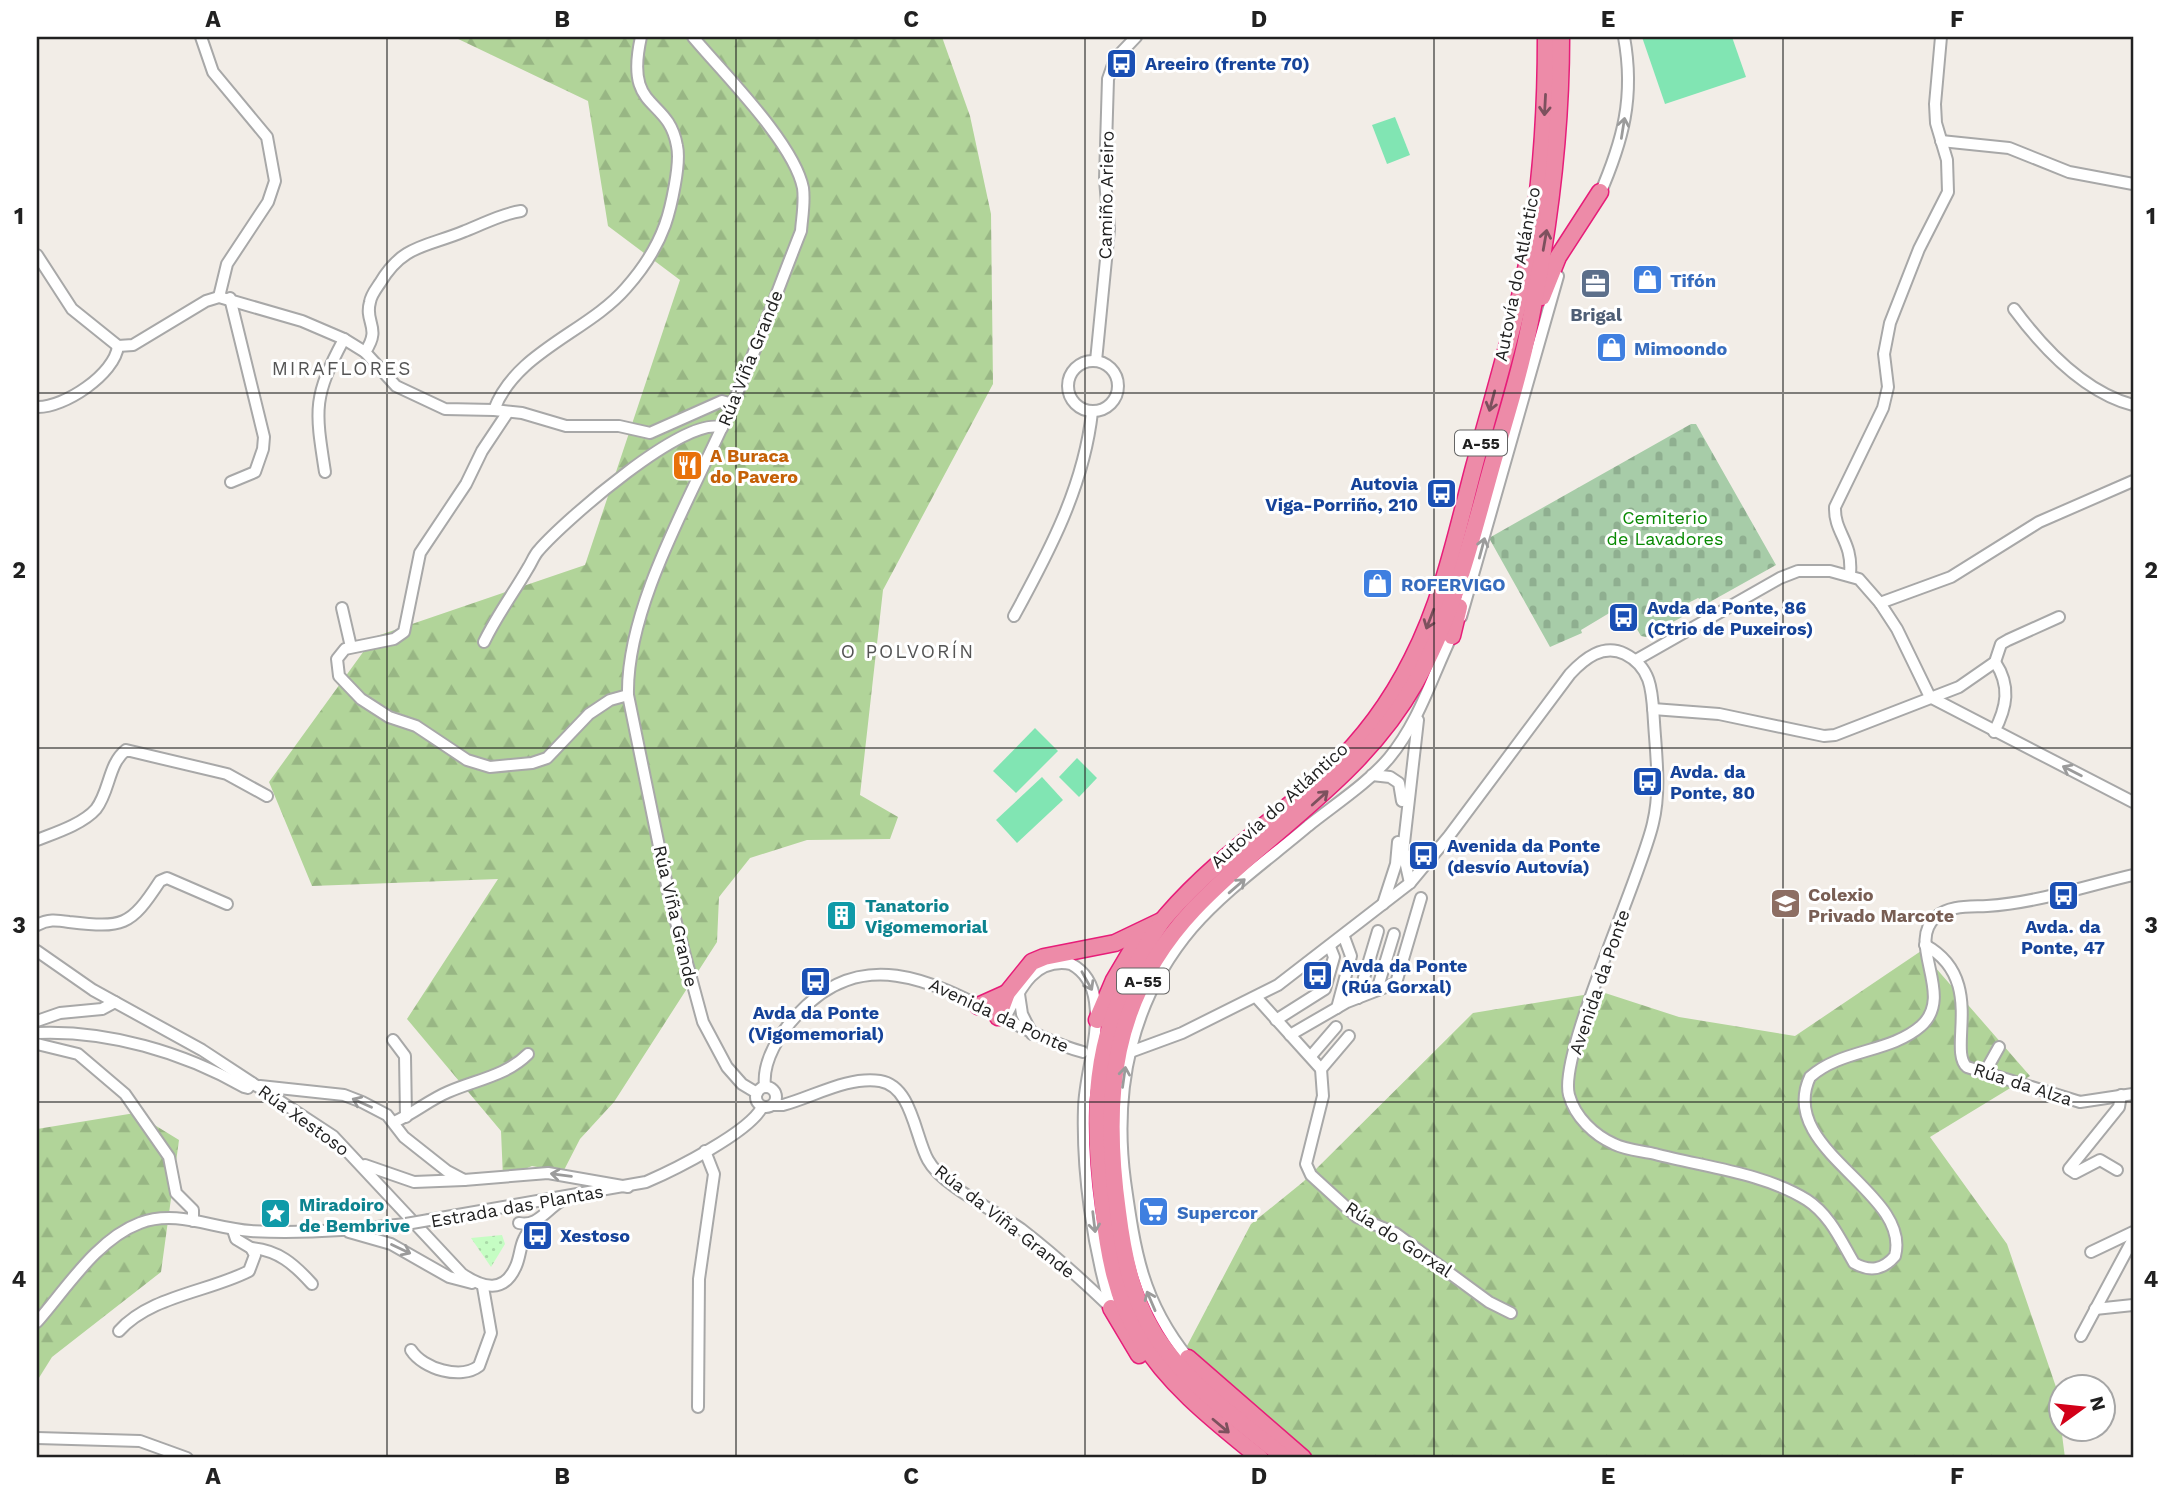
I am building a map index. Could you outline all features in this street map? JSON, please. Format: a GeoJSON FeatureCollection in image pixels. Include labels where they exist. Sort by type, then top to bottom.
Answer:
{"type":"FeatureCollection","features":[{"type":"Feature","properties":{"kind":"highway","name":"Autovía do Atlántico"},"geometry":{"type":"LineString","coordinates":[[1285,1458],[1184,1371],[1165,1349],[1140,1307],[1126,1262],[1113,1180],[1110,1106],[1117,1050],[1137,993],[1175,930],[1222,882],[1345,775],[1401,708],[1443,625],[1468,554],[1528,331],[1554,185],[1561,106],[1550,37]]}},
{"type":"Feature","properties":{"kind":"highway","name":"Autovía do Atlántico"},"geometry":{"type":"LineString","coordinates":[[1254,1456],[1192,1402],[1150,1353],[1129,1318],[1119,1291],[1105,1228],[1096,1134],[1098,1079],[1104,1041],[1118,1000],[1163,919],[1206,874],[1311,788],[1362,735],[1395,689],[1425,631],[1451,553],[1524,276],[1539,184],[1550,37]]}},
{"type":"Feature","properties":{"kind":"highway"},"geometry":{"type":"LineString","coordinates":[[1528,331],[1558,257],[1600,192]]}},
{"type":"Feature","properties":{"kind":"highway"},"geometry":{"type":"LineString","coordinates":[[1452,635],[1468,554]]}},
{"type":"Feature","properties":{"kind":"highway"},"geometry":{"type":"LineString","coordinates":[[1001,1018],[1032,962],[1044,957],[1099,948],[1143,931],[1163,919]]}},
{"type":"Feature","properties":{"kind":"highway"},"geometry":{"type":"LineString","coordinates":[[1097,1020],[1114,979],[1143,931]]}},
{"type":"Feature","properties":{"kind":"highway"},"geometry":{"type":"LineString","coordinates":[[978,1006],[1013,993]]}},
{"type":"Feature","properties":{"kind":"highway"},"geometry":{"type":"LineString","coordinates":[[1111,1308],[1137,1352],[1154,1373],[1173,1393],[1192,1402]]}},
{"type":"Feature","properties":{"kind":"highway"},"geometry":{"type":"LineString","coordinates":[[1188,1358],[1303,1458]]}},
{"type":"Feature","properties":{"kind":"street"},"geometry":{"type":"LineString","coordinates":[[201,37],[213,72],[267,137],[275,181],[268,202],[228,264],[225,298],[264,437],[255,472],[231,482]]}},
{"type":"Feature","properties":{"kind":"street"},"geometry":{"type":"LineString","coordinates":[[494,410],[520,371],[625,289],[657,244],[666,221],[678,147],[668,125],[641,92],[636,79],[641,37]]}},
{"type":"Feature","properties":{"kind":"street","name":"Rúa Viña Grande"},"geometry":{"type":"LineString","coordinates":[[693,37],[783,145],[797,171],[804,201],[801,231],[733,404],[645,603],[629,662],[628,695],[670,900],[699,1010],[714,1047],[742,1084],[799,1100]]}},
{"type":"Feature","properties":{"kind":"street"},"geometry":{"type":"LineString","coordinates":[[1188,1358],[1159,1319],[1149,1297],[1135,1250],[1121,1124],[1124,1077],[1131,1041],[1159,975],[1194,927],[1258,868],[1387,760],[1419,714],[1466,608],[1557,279],[1621,143],[1629,79],[1624,37]]}},
{"type":"Feature","properties":{"kind":"street"},"geometry":{"type":"LineString","coordinates":[[1850,574],[1851,556],[1835,517],[1835,507],[1883,408],[1888,387],[1884,354],[1890,323],[1919,249],[1948,192],[1950,181],[1935,104],[1941,37]]}},
{"type":"Feature","properties":{"kind":"street","name":"Camiño Arieiro"},"geometry":{"type":"LineString","coordinates":[[1096,361],[1109,229],[1105,179],[1108,79],[1115,59],[1127,39]]}},
{"type":"Feature","properties":{"kind":"street"},"geometry":{"type":"LineString","coordinates":[[1941,141],[2009,148],[2069,172],[2133,184]]}},
{"type":"Feature","properties":{"kind":"street"},"geometry":{"type":"LineString","coordinates":[[365,352],[374,339],[370,299],[387,270],[402,255],[412,248],[454,236],[492,218],[520,211]]}},
{"type":"Feature","properties":{"kind":"street"},"geometry":{"type":"LineString","coordinates":[[37,255],[72,309],[118,346],[133,345],[206,301],[225,298],[302,321],[344,339],[365,352],[396,386],[416,398],[445,409],[494,410],[566,426],[619,426],[650,433],[722,401],[733,404]]}},
{"type":"Feature","properties":{"kind":"street"},"geometry":{"type":"LineString","coordinates":[[2014,309],[2049,352],[2103,395],[2133,405]]}},
{"type":"Feature","properties":{"kind":"street"},"geometry":{"type":"LineString","coordinates":[[325,472],[316,416],[318,396],[344,339]]}},
{"type":"Feature","properties":{"kind":"street"},"geometry":{"type":"LineString","coordinates":[[37,407],[60,404],[72,397],[112,362],[118,346]]}},
{"type":"Feature","properties":{"kind":"street"},"geometry":{"type":"LineString","coordinates":[[1096,361],[1111,369],[1118,384],[1117,393],[1108,407],[1092,412],[1077,406],[1068,392],[1068,384],[1074,369],[1096,361]]}},
{"type":"Feature","properties":{"kind":"street"},"geometry":{"type":"LineString","coordinates":[[508,412],[420,553],[404,632],[394,639],[345,649],[337,659],[336,669],[339,676],[361,699],[389,717],[429,733],[467,760],[490,767],[532,763],[547,758],[589,714],[610,700],[628,695]]}},
{"type":"Feature","properties":{"kind":"street"},"geometry":{"type":"LineString","coordinates":[[1014,616],[1055,540],[1088,444],[1092,412]]}},
{"type":"Feature","properties":{"kind":"street"},"geometry":{"type":"LineString","coordinates":[[484,642],[506,599],[536,554],[570,517],[676,439],[703,426],[722,428]]}},
{"type":"Feature","properties":{"kind":"street"},"geometry":{"type":"LineString","coordinates":[[1880,603],[1951,577],[2039,522],[2133,481]]}},
{"type":"Feature","properties":{"kind":"street"},"geometry":{"type":"LineString","coordinates":[[1133,1051],[1182,1033],[1256,997],[1344,937],[1410,883],[1428,863],[1570,674],[1587,657],[1604,650],[1620,652],[1636,660],[1780,578],[1798,571],[1850,574],[1859,579],[1880,603],[1897,629],[1930,697],[2133,802]]}},
{"type":"Feature","properties":{"kind":"street"},"geometry":{"type":"LineString","coordinates":[[342,608],[351,647]]}},
{"type":"Feature","properties":{"kind":"street"},"geometry":{"type":"LineString","coordinates":[[1653,709],[1719,714],[1824,736],[1959,687],[1995,662],[2001,644],[2059,617]]}},
{"type":"Feature","properties":{"kind":"street","name":"Avenida da Ponte"},"geometry":{"type":"LineString","coordinates":[[1636,660],[1652,688],[1657,784],[1654,820],[1641,867],[1576,1042],[1568,1076],[1568,1093],[1586,1125],[1615,1144],[1772,1183],[1806,1199],[1828,1219],[1854,1263],[1863,1268],[1883,1267],[1895,1256],[1897,1236],[1877,1204],[1815,1133],[1806,1110],[1805,1087],[1819,1069],[1905,1037],[1921,1026],[1932,1013],[1934,985],[1925,945]]}},
{"type":"Feature","properties":{"kind":"street"},"geometry":{"type":"LineString","coordinates":[[1994,732],[2003,713],[2006,692],[2004,677],[1995,662]]}},
{"type":"Feature","properties":{"kind":"street"},"geometry":{"type":"LineString","coordinates":[[1410,883],[1404,852],[1410,773],[1419,714]]}},
{"type":"Feature","properties":{"kind":"street"},"geometry":{"type":"LineString","coordinates":[[37,840],[85,818],[95,809],[115,764],[127,750],[227,774],[267,796]]}},
{"type":"Feature","properties":{"kind":"street"},"geometry":{"type":"LineString","coordinates":[[1390,777],[1393,773],[1410,773]]}},
{"type":"Feature","properties":{"kind":"street"},"geometry":{"type":"LineString","coordinates":[[1371,775],[1390,777],[1399,783],[1402,794],[1396,864],[1382,906]]}},
{"type":"Feature","properties":{"kind":"street"},"geometry":{"type":"LineString","coordinates":[[1404,852],[1414,863],[1428,863]]}},
{"type":"Feature","properties":{"kind":"street"},"geometry":{"type":"LineString","coordinates":[[1396,864],[1410,883]]}},
{"type":"Feature","properties":{"kind":"street"},"geometry":{"type":"LineString","coordinates":[[1925,945],[1931,921],[1946,911],[2008,903],[2133,875]]}},
{"type":"Feature","properties":{"kind":"street"},"geometry":{"type":"LineString","coordinates":[[37,925],[50,920],[114,925],[131,919],[160,881],[167,878],[227,904]]}},
{"type":"Feature","properties":{"kind":"street"},"geometry":{"type":"LineString","coordinates":[[1290,1034],[1337,1008],[1396,983],[1421,898]]}},
{"type":"Feature","properties":{"kind":"street"},"geometry":{"type":"LineString","coordinates":[[1358,998],[1378,931]]}},
{"type":"Feature","properties":{"kind":"street"},"geometry":{"type":"LineString","coordinates":[[1377,990],[1394,934]]}},
{"type":"Feature","properties":{"kind":"street"},"geometry":{"type":"LineString","coordinates":[[1337,1008],[1351,956],[1344,937]]}},
{"type":"Feature","properties":{"kind":"street","name":"Rúa da Alza"},"geometry":{"type":"LineString","coordinates":[[1925,945],[1935,951],[1950,967],[1959,984],[1963,1008],[1962,1062],[2080,1102],[2133,1094]]}},
{"type":"Feature","properties":{"kind":"street"},"geometry":{"type":"LineString","coordinates":[[1276,1020],[1325,989],[1334,957],[1330,947]]}},
{"type":"Feature","properties":{"kind":"street","name":"Rúa Xestoso"},"geometry":{"type":"LineString","coordinates":[[37,951],[115,1002],[202,1050],[333,1136],[363,1165],[462,1274],[480,1286]]}},
{"type":"Feature","properties":{"kind":"street"},"geometry":{"type":"LineString","coordinates":[[1032,1034],[1013,993],[1036,970],[1054,963],[1071,964],[1085,974],[1091,985],[1097,1020],[1084,1108],[1088,1179],[1104,1284],[1111,1308]]}},
{"type":"Feature","properties":{"kind":"street","name":"Avenida da Ponte"},"geometry":{"type":"LineString","coordinates":[[761,1090],[771,1055],[790,1022],[821,994],[848,982],[888,974],[932,982],[1032,1034],[1083,1052]]}},
{"type":"Feature","properties":{"kind":"street"},"geometry":{"type":"LineString","coordinates":[[1256,997],[1321,1069],[1349,1035]]}},
{"type":"Feature","properties":{"kind":"street"},"geometry":{"type":"LineString","coordinates":[[37,1021],[60,1013],[102,1009],[115,1002]]}},
{"type":"Feature","properties":{"kind":"street"},"geometry":{"type":"LineString","coordinates":[[1311,1056],[1336,1027]]}},
{"type":"Feature","properties":{"kind":"street"},"geometry":{"type":"LineString","coordinates":[[37,1032],[79,1032],[117,1039],[189,1063],[248,1088],[255,1085],[344,1095],[375,1108],[394,1122],[404,1137],[447,1171],[464,1180]]}},
{"type":"Feature","properties":{"kind":"street"},"geometry":{"type":"LineString","coordinates":[[393,1040],[405,1056],[406,1117]]}},
{"type":"Feature","properties":{"kind":"street"},"geometry":{"type":"LineString","coordinates":[[37,1044],[78,1054],[125,1094],[169,1157],[176,1193],[193,1210],[193,1221]]}},
{"type":"Feature","properties":{"kind":"street"},"geometry":{"type":"LineString","coordinates":[[1985,1072],[1999,1047]]}},
{"type":"Feature","properties":{"kind":"street"},"geometry":{"type":"LineString","coordinates":[[394,1122],[445,1093],[512,1068],[528,1054]]}},
{"type":"Feature","properties":{"kind":"street","name":"Rúa do Gorxal"},"geometry":{"type":"LineString","coordinates":[[1321,1069],[1323,1096],[1306,1164],[1311,1175],[1357,1217],[1395,1233],[1489,1302],[1511,1313]]}},
{"type":"Feature","properties":{"kind":"street","name":"Rúa da Viña Grande"},"geometry":{"type":"LineString","coordinates":[[799,1100],[869,1081],[891,1085],[903,1098],[932,1166],[1021,1229],[1111,1308]]}},
{"type":"Feature","properties":{"kind":"street"},"geometry":{"type":"LineString","coordinates":[[761,1090],[757,1101],[768,1106],[799,1100]]}},
{"type":"Feature","properties":{"kind":"street"},"geometry":{"type":"LineString","coordinates":[[768,1106],[776,1093]]}},
{"type":"Feature","properties":{"kind":"street"},"geometry":{"type":"LineString","coordinates":[[2116,1170],[2100,1160],[2075,1173],[2069,1169],[2119,1107],[2121,1095]]}},
{"type":"Feature","properties":{"kind":"street","name":"Estrada das Plantas"},"geometry":{"type":"LineString","coordinates":[[37,1322],[106,1244],[140,1223],[160,1218],[193,1221],[233,1230],[343,1230],[405,1224],[628,1187],[669,1172],[756,1119],[768,1106]]}},
{"type":"Feature","properties":{"kind":"street"},"geometry":{"type":"LineString","coordinates":[[698,1407],[699,1279],[714,1174],[705,1151]]}},
{"type":"Feature","properties":{"kind":"street"},"geometry":{"type":"LineString","coordinates":[[363,1165],[414,1182],[548,1173],[628,1187]]}},
{"type":"Feature","properties":{"kind":"street"},"geometry":{"type":"LineString","coordinates":[[519,1223],[528,1226],[566,1198]]}},
{"type":"Feature","properties":{"kind":"street"},"geometry":{"type":"LineString","coordinates":[[343,1230],[391,1244],[449,1277],[480,1286],[500,1284],[510,1275],[524,1239],[540,1218],[540,1202]]}},
{"type":"Feature","properties":{"kind":"street"},"geometry":{"type":"LineString","coordinates":[[512,1206],[524,1239]]}},
{"type":"Feature","properties":{"kind":"street"},"geometry":{"type":"LineString","coordinates":[[233,1230],[236,1239],[251,1248],[269,1249],[283,1257],[312,1284]]}},
{"type":"Feature","properties":{"kind":"street"},"geometry":{"type":"LineString","coordinates":[[2091,1252],[2133,1232]]}},
{"type":"Feature","properties":{"kind":"street"},"geometry":{"type":"LineString","coordinates":[[2081,1336],[2133,1239]]}},
{"type":"Feature","properties":{"kind":"street"},"geometry":{"type":"LineString","coordinates":[[119,1331],[142,1312],[222,1285],[248,1272],[255,1255],[251,1248]]}},
{"type":"Feature","properties":{"kind":"street","name":"Rúa da Viña Grande"},"geometry":{"type":"LineString","coordinates":[[1092,1290],[1104,1284]]}},
{"type":"Feature","properties":{"kind":"street"},"geometry":{"type":"LineString","coordinates":[[411,1350],[420,1361],[433,1368],[467,1373],[479,1366],[491,1333],[480,1286]]}},
{"type":"Feature","properties":{"kind":"street"},"geometry":{"type":"LineString","coordinates":[[2095,1309],[2133,1305]]}},
{"type":"Feature","properties":{"kind":"street"},"geometry":{"type":"LineString","coordinates":[[37,1438],[140,1441],[187,1458]]}},
{"type":"Feature","properties":{"kind":"green space"},"geometry":{"type":"Polygon","coordinates":[[[454,37],[942,37],[970,116],[991,214],[993,384],[883,590],[860,795],[898,817],[890,839],[807,840],[750,858],[719,897],[717,942],[614,1102],[580,1139],[563,1172],[532,1166],[503,1178],[501,1131],[407,1019],[498,879],[312,886],[269,782],[374,637],[585,565],[680,280],[608,226],[588,101],[454,37]]]}},
{"type":"Feature","properties":{"kind":"green space"},"geometry":{"type":"Polygon","coordinates":[[[1642,37],[1732,37],[1746,77],[1665,104],[1642,37]]]}},
{"type":"Feature","properties":{"kind":"green space"},"geometry":{"type":"Polygon","coordinates":[[[1395,117],[1410,155],[1387,164],[1372,125],[1395,117]]]}},
{"type":"Feature","properties":{"kind":"green space","name":"Cemiterio de Lavadores"},"geometry":{"type":"Polygon","coordinates":[[[1691,424],[1696,424],[1776,565],[1708,603],[1698,598],[1684,605],[1682,617],[1646,637],[1641,636],[1630,617],[1611,612],[1581,630],[1582,633],[1550,647],[1489,538],[1691,424]]]}},
{"type":"Feature","properties":{"kind":"green space"},"geometry":{"type":"Polygon","coordinates":[[[1035,728],[1058,751],[1016,793],[993,771],[1035,728]]]}},
{"type":"Feature","properties":{"kind":"green space"},"geometry":{"type":"Polygon","coordinates":[[[1077,758],[1097,778],[1079,797],[1059,777],[1077,758]]]}},
{"type":"Feature","properties":{"kind":"green space"},"geometry":{"type":"Polygon","coordinates":[[[1042,777],[1063,800],[1017,843],[996,820],[1042,777]]]}},
{"type":"Feature","properties":{"kind":"green space"},"geometry":{"type":"Polygon","coordinates":[[[1921,951],[2030,1076],[1930,1137],[2007,1244],[2051,1372],[2048,1372],[2048,1442],[2063,1442],[2065,1458],[1295,1458],[1201,1379],[1187,1346],[1251,1224],[1303,1182],[1473,1013],[1602,992],[1679,1017],[1795,1036],[1921,951]]]}},
{"type":"Feature","properties":{"kind":"green space"},"geometry":{"type":"Polygon","coordinates":[[[135,1113],[179,1140],[161,1272],[52,1357],[37,1381],[37,1129],[135,1113]]]}},
{"type":"Feature","properties":{"kind":"green space"},"geometry":{"type":"Polygon","coordinates":[[[502,1235],[505,1244],[491,1267],[471,1238],[502,1235]]]}},
{"type":"Feature","properties":{"kind":"place","name":"Areeiro (frente 70)"},"geometry":{"type":"Point","coordinates":[1122,63]}},
{"type":"Feature","properties":{"kind":"place","name":"Tifón"},"geometry":{"type":"Point","coordinates":[1647,280]}},
{"type":"Feature","properties":{"kind":"place","name":"Brigal"},"geometry":{"type":"Point","coordinates":[1596,284]}},
{"type":"Feature","properties":{"kind":"place","name":"Mimoondo"},"geometry":{"type":"Point","coordinates":[1611,348]}},
{"type":"Feature","properties":{"kind":"place","name":"A Buraca do Pavero"},"geometry":{"type":"Point","coordinates":[687,465]}},
{"type":"Feature","properties":{"kind":"place","name":"Autovia Viga-Porriño, 210"},"geometry":{"type":"Point","coordinates":[1441,493]}},
{"type":"Feature","properties":{"kind":"place","name":"ROFERVIGO"},"geometry":{"type":"Point","coordinates":[1378,584]}},
{"type":"Feature","properties":{"kind":"place","name":"Avda da Ponte, 86 (Ctrio de Puxeiros)"},"geometry":{"type":"Point","coordinates":[1624,617]}},
{"type":"Feature","properties":{"kind":"place","name":"Avda. da Ponte, 80"},"geometry":{"type":"Point","coordinates":[1647,781]}},
{"type":"Feature","properties":{"kind":"place","name":"Avenida da Ponte (desvío Autovía)"},"geometry":{"type":"Point","coordinates":[1424,855]}},
{"type":"Feature","properties":{"kind":"place","name":"Avda. da Ponte, 47"},"geometry":{"type":"Point","coordinates":[2063,896]}},
{"type":"Feature","properties":{"kind":"place","name":"Colexio Privado Marcote"},"geometry":{"type":"Point","coordinates":[1785,904]}},
{"type":"Feature","properties":{"kind":"place","name":"Tanatorio Vigomemorial"},"geometry":{"type":"Point","coordinates":[842,915]}},
{"type":"Feature","properties":{"kind":"place","name":"Avda da Ponte (Rúa Gorxal)"},"geometry":{"type":"Point","coordinates":[1318,975]}},
{"type":"Feature","properties":{"kind":"place","name":"Avda da Ponte (Vigomemorial)"},"geometry":{"type":"Point","coordinates":[816,982]}},
{"type":"Feature","properties":{"kind":"place","name":"Supercor"},"geometry":{"type":"Point","coordinates":[1154,1212]}},
{"type":"Feature","properties":{"kind":"place","name":"Miradoiro de Bembrive"},"geometry":{"type":"Point","coordinates":[276,1214]}},
{"type":"Feature","properties":{"kind":"place","name":"Xestoso"},"geometry":{"type":"Point","coordinates":[537,1235]}},
{"type":"Feature","properties":{"kind":"district","name":"MIRAFLORES"},"geometry":{"type":"Point","coordinates":[342,368]}},
{"type":"Feature","properties":{"kind":"district","name":"O POLVORÍN"},"geometry":{"type":"Point","coordinates":[908,651]}}]}
